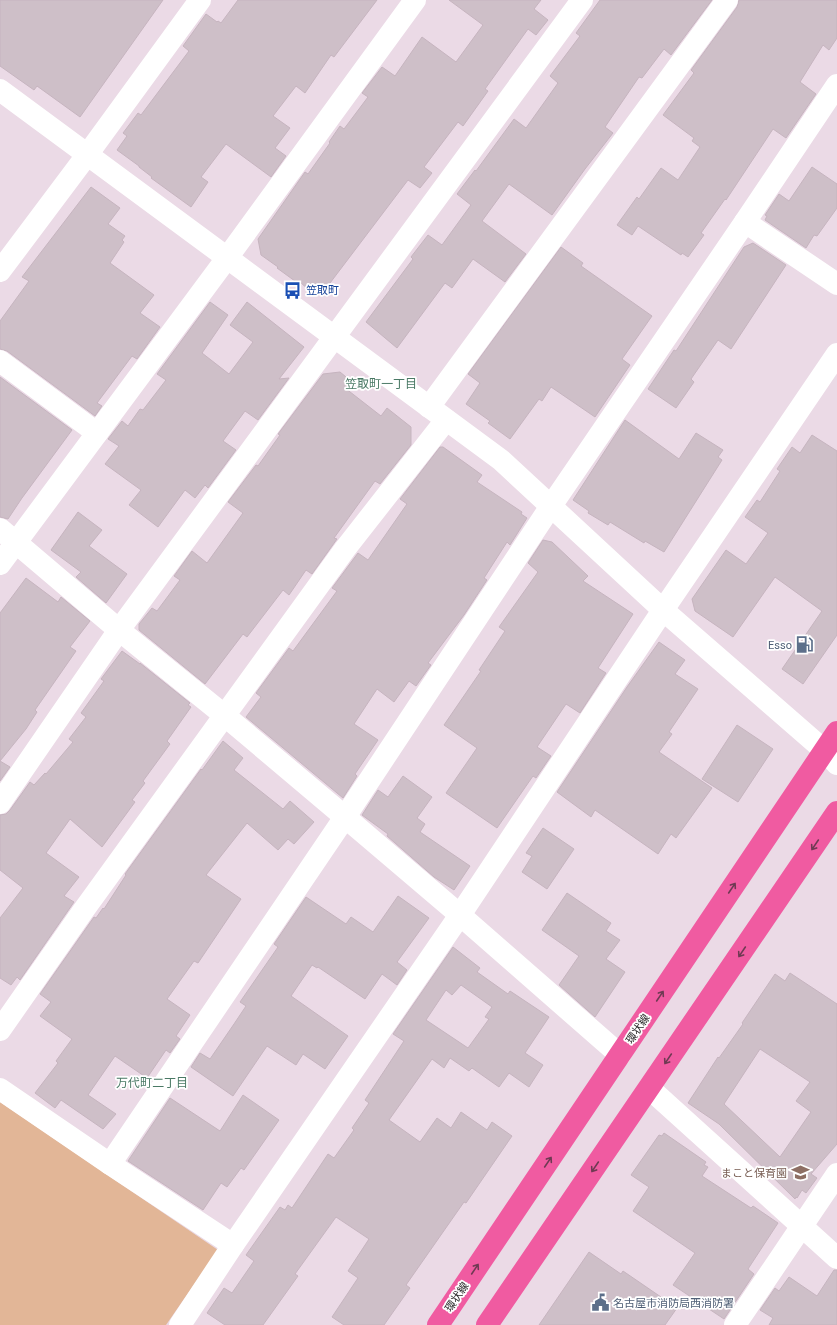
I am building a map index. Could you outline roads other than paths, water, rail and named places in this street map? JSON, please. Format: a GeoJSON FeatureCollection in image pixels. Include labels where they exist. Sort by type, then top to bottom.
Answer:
{"type":"FeatureCollection","features":[{"type":"Feature","properties":{"kind":"main road","name":"環状線"},"geometry":{"type":"LineString","coordinates":[[438,1325],[620,1055],[831,758],[837,732]]}},
{"type":"Feature","properties":{"kind":"main road"},"geometry":{"type":"LineString","coordinates":[[487,1325],[837,812]]}},
{"type":"Feature","properties":{"kind":"street"},"geometry":{"type":"LineString","coordinates":[[0,271],[200,0]]}},
{"type":"Feature","properties":{"kind":"street"},"geometry":{"type":"LineString","coordinates":[[0,564],[8,536],[97,433],[415,0]]}},
{"type":"Feature","properties":{"kind":"street"},"geometry":{"type":"LineString","coordinates":[[0,803],[119,630],[582,0]]}},
{"type":"Feature","properties":{"kind":"street"},"geometry":{"type":"LineString","coordinates":[[0,1030],[83,911],[345,549],[437,413],[727,0]]}},
{"type":"Feature","properties":{"kind":"street"},"geometry":{"type":"LineString","coordinates":[[110,1164],[345,817],[551,506],[745,222],[837,84]]}},
{"type":"Feature","properties":{"kind":"street"},"geometry":{"type":"LineString","coordinates":[[0,90],[501,460],[662,610],[831,758]]}},
{"type":"Feature","properties":{"kind":"street"},"geometry":{"type":"LineString","coordinates":[[745,222],[837,284]]}},
{"type":"Feature","properties":{"kind":"street"},"geometry":{"type":"LineString","coordinates":[[186,1323],[233,1245],[460,915],[662,610],[837,354]]}},
{"type":"Feature","properties":{"kind":"street"},"geometry":{"type":"LineString","coordinates":[[0,361],[97,433]]}},
{"type":"Feature","properties":{"kind":"street"},"geometry":{"type":"LineString","coordinates":[[8,536],[345,817],[620,1055]]}},
{"type":"Feature","properties":{"kind":"street"},"geometry":{"type":"LineString","coordinates":[[649,1088],[837,1258]]}},
{"type":"Feature","properties":{"kind":"street"},"geometry":{"type":"LineString","coordinates":[[0,1089],[233,1245]]}},
{"type":"Feature","properties":{"kind":"street"},"geometry":{"type":"LineString","coordinates":[[734,1325],[837,1174]]}},
{"type":"Feature","properties":{"kind":"place","name":"笠取町"},"geometry":{"type":"Point","coordinates":[293,290]}},
{"type":"Feature","properties":{"kind":"place","name":"Esso"},"geometry":{"type":"Point","coordinates":[805,645]}},
{"type":"Feature","properties":{"kind":"place","name":"まこと保育園"},"geometry":{"type":"Point","coordinates":[800,1173]}},
{"type":"Feature","properties":{"kind":"place","name":"名古屋市消防局西消防署"},"geometry":{"type":"Point","coordinates":[600,1303]}},
{"type":"Feature","properties":{"kind":"district","name":"笠取町一丁目"},"geometry":{"type":"Point","coordinates":[381,384]}},
{"type":"Feature","properties":{"kind":"district","name":"万代町二丁目"},"geometry":{"type":"Point","coordinates":[152,1083]}}]}
